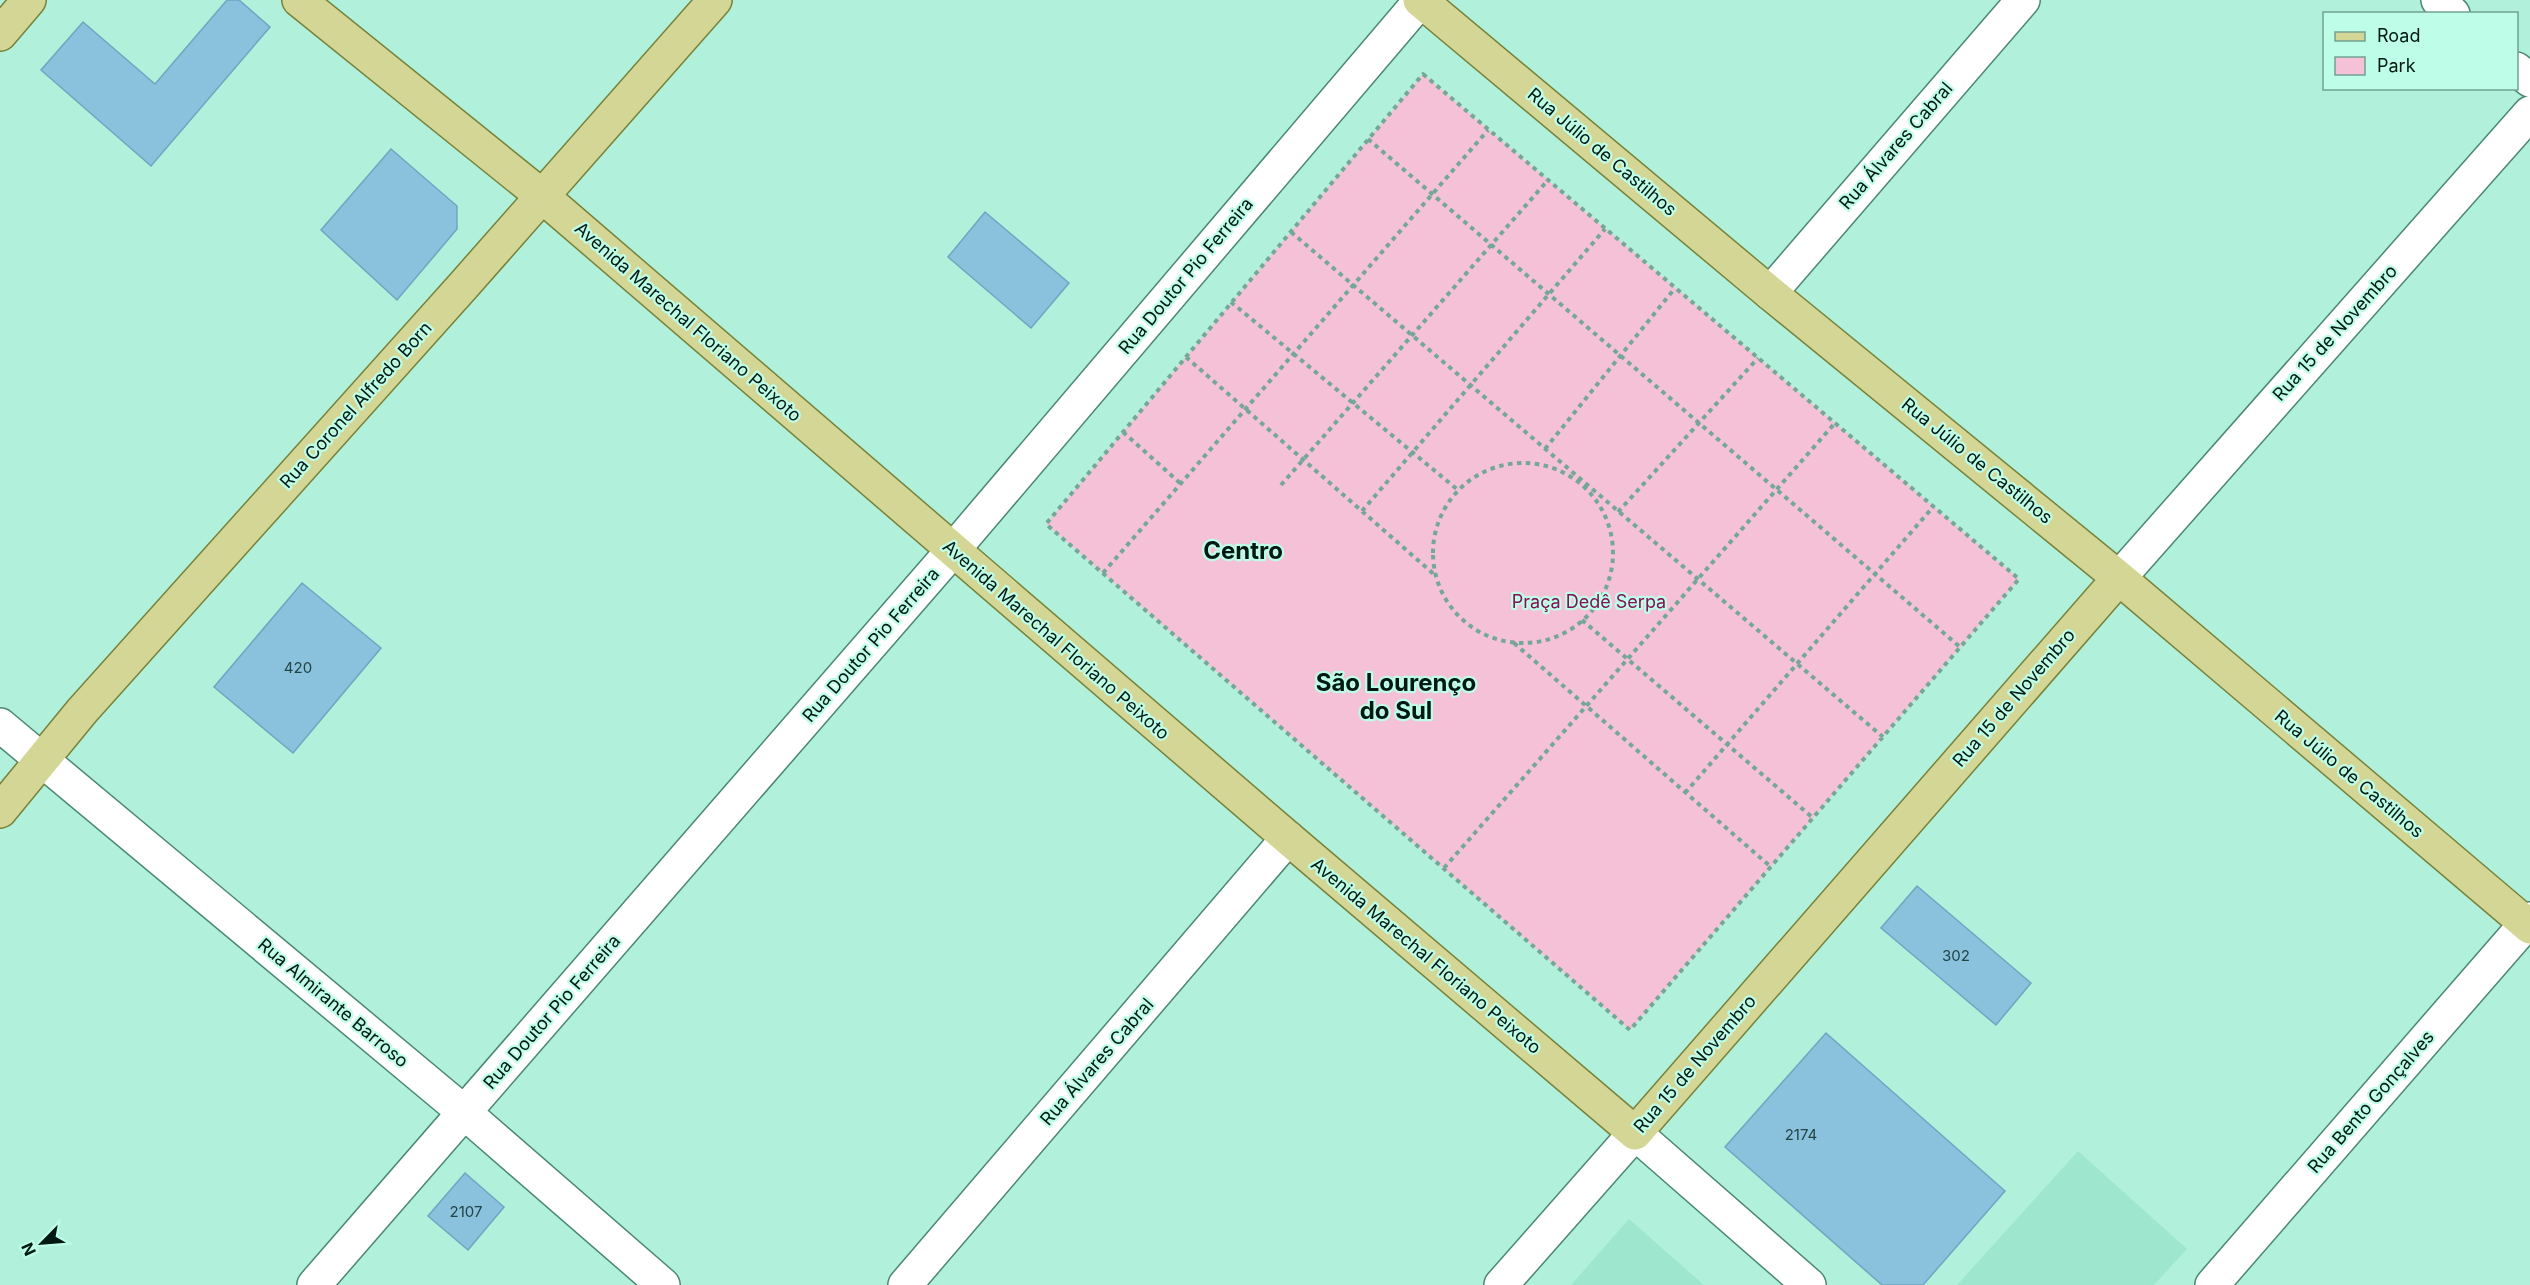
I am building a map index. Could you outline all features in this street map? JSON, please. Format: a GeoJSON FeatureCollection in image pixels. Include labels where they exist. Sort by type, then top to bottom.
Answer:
{"type":"FeatureCollection","features":[{"type":"Feature","properties":{"kind":"main road"},"geometry":{"type":"LineString","coordinates":[[0,34],[28,0]]}},
{"type":"Feature","properties":{"kind":"main road","name":"Avenida Marechal Floriano Peixoto"},"geometry":{"type":"LineString","coordinates":[[299,0],[542,196],[952,550],[1635,1133]]}},
{"type":"Feature","properties":{"kind":"main road","name":"Rua Coronel Alfredo Born"},"geometry":{"type":"LineString","coordinates":[[0,811],[82,711],[715,0]]}},
{"type":"Feature","properties":{"kind":"main road","name":"Rua Júlio de Castilhos"},"geometry":{"type":"LineString","coordinates":[[1420,0],[1770,292],[2119,578],[2529,923]]}},
{"type":"Feature","properties":{"kind":"main road","name":"Rua 15 de Novembro"},"geometry":{"type":"LineString","coordinates":[[1635,1133],[2119,578]]}},
{"type":"Feature","properties":{"kind":"street","name":"Rua Doutor Pio Ferreira"},"geometry":{"type":"LineString","coordinates":[[314,1285],[952,550],[1420,0]]}},
{"type":"Feature","properties":{"kind":"street","name":"Rua Álvares Cabral"},"geometry":{"type":"LineString","coordinates":[[1770,292],[2023,0]]}},
{"type":"Feature","properties":{"kind":"street"},"geometry":{"type":"LineString","coordinates":[[2438,0],[2451,12]]}},
{"type":"Feature","properties":{"kind":"street"},"geometry":{"type":"LineString","coordinates":[[2518,70],[2530,80]]}},
{"type":"Feature","properties":{"kind":"street","name":"Rua 15 de Novembro"},"geometry":{"type":"LineString","coordinates":[[2119,578],[2530,113]]}},
{"type":"Feature","properties":{"kind":"street","name":"Rua Almirante Barroso"},"geometry":{"type":"LineString","coordinates":[[0,725],[465,1113],[663,1285]]}},
{"type":"Feature","properties":{"kind":"street","name":"Rua Álvares Cabral"},"geometry":{"type":"LineString","coordinates":[[905,1285],[1288,838]]}},
{"type":"Feature","properties":{"kind":"street","name":"Rua Bento Gonçalves"},"geometry":{"type":"LineString","coordinates":[[2212,1285],[2529,923]]}},
{"type":"Feature","properties":{"kind":"street","name":"Rua 15 de Novembro"},"geometry":{"type":"LineString","coordinates":[[1501,1285],[1635,1133]]}},
{"type":"Feature","properties":{"kind":"street","name":"Avenida Marechal Floriano Peixoto"},"geometry":{"type":"LineString","coordinates":[[1635,1133],[1809,1285]]}},
{"type":"Feature","properties":{"kind":"path"},"geometry":{"type":"LineString","coordinates":[[1423,74],[2019,579],[1630,1030],[1046,524],[1368,139],[1423,74]]}},
{"type":"Feature","properties":{"kind":"path"},"geometry":{"type":"LineString","coordinates":[[1103,573],[1488,130]]}},
{"type":"Feature","properties":{"kind":"path"},"geometry":{"type":"LineString","coordinates":[[1368,139],[1960,647]]}},
{"type":"Feature","properties":{"kind":"path"},"geometry":{"type":"LineString","coordinates":[[1281,485],[1548,180]]}},
{"type":"Feature","properties":{"kind":"path"},"geometry":{"type":"LineString","coordinates":[[1362,511],[1605,229]]}},
{"type":"Feature","properties":{"kind":"path"},"geometry":{"type":"LineString","coordinates":[[1291,232],[1883,737]]}},
{"type":"Feature","properties":{"kind":"path"},"geometry":{"type":"LineString","coordinates":[[1545,449],[1675,288]]}},
{"type":"Feature","properties":{"kind":"path"},"geometry":{"type":"LineString","coordinates":[[1232,302],[1458,490]]}},
{"type":"Feature","properties":{"kind":"path"},"geometry":{"type":"LineString","coordinates":[[1185,357],[1437,576]]}},
{"type":"Feature","properties":{"kind":"path"},"geometry":{"type":"LineString","coordinates":[[1618,512],[1758,358]]}},
{"type":"Feature","properties":{"kind":"path"},"geometry":{"type":"LineString","coordinates":[[1444,868],[1835,423]]}},
{"type":"Feature","properties":{"kind":"path"},"geometry":{"type":"LineString","coordinates":[[1123,432],[1181,484]]}},
{"type":"Feature","properties":{"kind":"path"},"geometry":{"type":"LineString","coordinates":[[1535,463],[1564,472],[1589,491],[1606,518],[1613,548],[1610,579],[1596,607],[1573,628],[1545,641],[1514,643],[1484,634],[1458,616],[1442,594],[1437,576],[1434,567],[1434,539],[1442,512],[1458,490],[1480,473],[1506,464],[1535,463]]}},
{"type":"Feature","properties":{"kind":"path"},"geometry":{"type":"LineString","coordinates":[[1685,793],[1933,507]]}},
{"type":"Feature","properties":{"kind":"path"},"geometry":{"type":"LineString","coordinates":[[1582,620],[1813,818]]}},
{"type":"Feature","properties":{"kind":"path"},"geometry":{"type":"LineString","coordinates":[[1514,643],[1771,867]]}},
{"type":"Feature","properties":{"kind":"shaded area"},"geometry":{"type":"Polygon","coordinates":[[[2078,1151],[2187,1249],[2154,1285],[1957,1285],[2078,1151]]]}},
{"type":"Feature","properties":{"kind":"shaded area"},"geometry":{"type":"Polygon","coordinates":[[[1629,1219],[1704,1285],[1571,1285],[1629,1219]]]}},
{"type":"Feature","properties":{"kind":"green space","name":"Praça Dedê Serpa"},"geometry":{"type":"Polygon","coordinates":[[[1423,74],[2019,579],[1630,1030],[1046,524],[1423,74]]]}},
{"type":"Feature","properties":{"kind":"building"},"geometry":{"type":"Polygon","coordinates":[[[227,0],[239,0],[270,27],[151,166],[41,70],[83,22],[155,84],[227,0]]]}},
{"type":"Feature","properties":{"kind":"building"},"geometry":{"type":"Polygon","coordinates":[[[391,149],[457,206],[457,229],[397,300],[321,230],[391,149]]]}},
{"type":"Feature","properties":{"kind":"building"},"geometry":{"type":"Polygon","coordinates":[[[985,212],[1069,283],[1031,328],[948,257],[985,212]]]}},
{"type":"Feature","properties":{"kind":"building"},"geometry":{"type":"Polygon","coordinates":[[[302,583],[381,648],[293,753],[214,687],[302,583]]]}},
{"type":"Feature","properties":{"kind":"building"},"geometry":{"type":"Polygon","coordinates":[[[1917,886],[2031,983],[1996,1025],[1881,928],[1917,886]]]}},
{"type":"Feature","properties":{"kind":"building"},"geometry":{"type":"Polygon","coordinates":[[[1826,1033],[2005,1191],[1923,1285],[1882,1285],[1725,1147],[1826,1033]]]}},
{"type":"Feature","properties":{"kind":"building"},"geometry":{"type":"Polygon","coordinates":[[[465,1173],[504,1207],[468,1250],[428,1216],[465,1173]]]}},
{"type":"Feature","properties":{"kind":"district","name":"Centro"},"geometry":{"type":"Point","coordinates":[1243,551]}},
{"type":"Feature","properties":{"kind":"district","name":"São Lourenço do Sul"},"geometry":{"type":"Point","coordinates":[1396,697]}}]}
